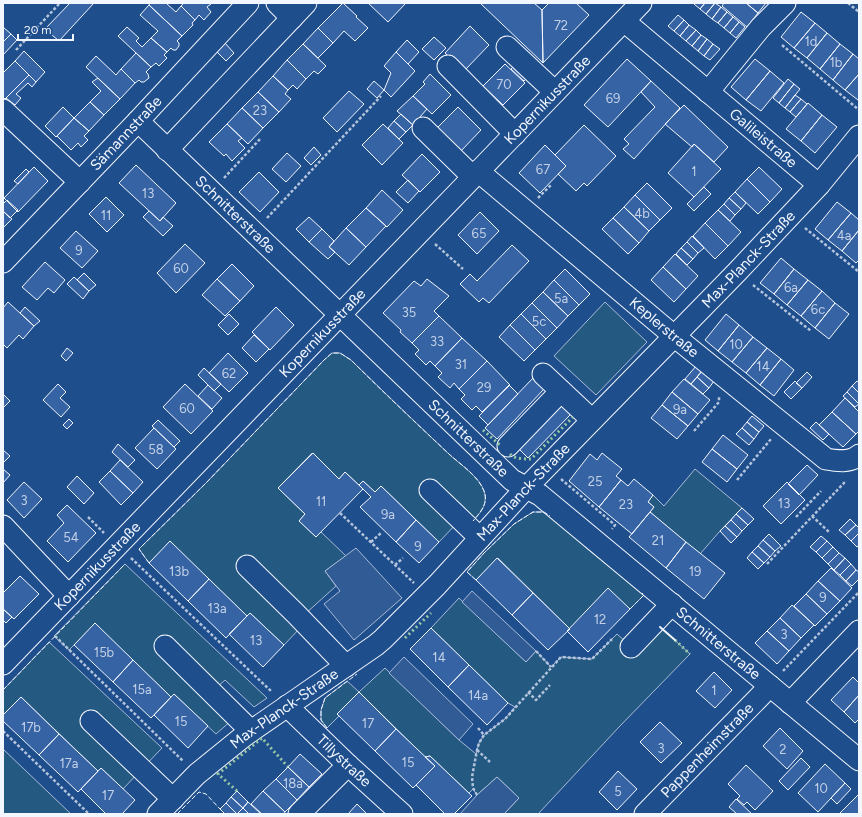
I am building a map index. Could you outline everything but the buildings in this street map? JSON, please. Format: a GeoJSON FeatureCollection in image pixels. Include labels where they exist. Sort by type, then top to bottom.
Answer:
{"type":"FeatureCollection","features":[{"type":"Feature","properties":{"kind":"street","name":"Sämannstraße"},"geometry":{"type":"LineString","coordinates":[[3,262],[248,3]]}},
{"type":"Feature","properties":{"kind":"street"},"geometry":{"type":"LineString","coordinates":[[277,3],[292,18]]}},
{"type":"Feature","properties":{"kind":"street"},"geometry":{"type":"LineString","coordinates":[[167,150],[306,3]]}},
{"type":"Feature","properties":{"kind":"street","name":"Kopernikusstraße"},"geometry":{"type":"LineString","coordinates":[[3,664],[641,3]]}},
{"type":"Feature","properties":{"kind":"street"},"geometry":{"type":"LineString","coordinates":[[708,92],[761,27],[785,3]]}},
{"type":"Feature","properties":{"kind":"street","name":"Galileistraße"},"geometry":{"type":"LineString","coordinates":[[624,21],[819,185]]}},
{"type":"Feature","properties":{"kind":"street"},"geometry":{"type":"LineString","coordinates":[[507,48],[554,92]]}},
{"type":"Feature","properties":{"kind":"street"},"geometry":{"type":"LineString","coordinates":[[448,66],[514,134]]}},
{"type":"Feature","properties":{"kind":"street"},"geometry":{"type":"LineString","coordinates":[[3,110],[80,182]]}},
{"type":"Feature","properties":{"kind":"street","name":"Schnitterstraße"},"geometry":{"type":"LineString","coordinates":[[138,121],[512,480],[540,495],[859,760]]}},
{"type":"Feature","properties":{"kind":"street","name":"Keplerstraße"},"geometry":{"type":"LineString","coordinates":[[423,128],[475,174],[826,459],[850,458]]}},
{"type":"Feature","properties":{"kind":"street","name":"Max-Planck-Straße"},"geometry":{"type":"LineString","coordinates":[[158,814],[196,774],[244,736],[376,645],[427,596],[526,488],[737,272],[819,185],[859,136]]}},
{"type":"Feature","properties":{"kind":"street"},"geometry":{"type":"LineString","coordinates":[[544,374],[592,420]]}},
{"type":"Feature","properties":{"kind":"street"},"geometry":{"type":"LineString","coordinates":[[508,446],[561,391]]}},
{"type":"Feature","properties":{"kind":"street"},"geometry":{"type":"LineString","coordinates":[[430,490],[480,538]]}},
{"type":"Feature","properties":{"kind":"street"},"geometry":{"type":"LineString","coordinates":[[3,526],[69,596]]}},
{"type":"Feature","properties":{"kind":"street"},"geometry":{"type":"LineString","coordinates":[[247,566],[346,666]]}},
{"type":"Feature","properties":{"kind":"street"},"geometry":{"type":"LineString","coordinates":[[624,640],[672,604]]}},
{"type":"Feature","properties":{"kind":"street"},"geometry":{"type":"LineString","coordinates":[[790,703],[859,631]]}},
{"type":"Feature","properties":{"kind":"street"},"geometry":{"type":"LineString","coordinates":[[165,646],[251,731]]}},
{"type":"Feature","properties":{"kind":"street","name":"Pappenheimstraße"},"geometry":{"type":"LineString","coordinates":[[645,814],[770,686]]}},
{"type":"Feature","properties":{"kind":"street","name":"Tillystraße"},"geometry":{"type":"LineString","coordinates":[[287,706],[348,765],[402,814]]}},
{"type":"Feature","properties":{"kind":"street"},"geometry":{"type":"LineString","coordinates":[[91,721],[173,799]]}},
{"type":"Feature","properties":{"kind":"street"},"geometry":{"type":"LineString","coordinates":[[299,814],[348,765]]}},
{"type":"Feature","properties":{"kind":"path"},"geometry":{"type":"LineString","coordinates":[[16,50],[60,3]]}},
{"type":"Feature","properties":{"kind":"path"},"geometry":{"type":"LineString","coordinates":[[848,3],[859,12]]}},
{"type":"Feature","properties":{"kind":"path"},"geometry":{"type":"LineString","coordinates":[[782,45],[859,110]]}},
{"type":"Feature","properties":{"kind":"path"},"geometry":{"type":"LineString","coordinates":[[253,232],[381,96]]}},
{"type":"Feature","properties":{"kind":"path"},"geometry":{"type":"LineString","coordinates":[[211,192],[260,139]]}},
{"type":"Feature","properties":{"kind":"path"},"geometry":{"type":"LineString","coordinates":[[789,216],[859,272]]}},
{"type":"Feature","properties":{"kind":"path"},"geometry":{"type":"LineString","coordinates":[[420,232],[463,269]]}},
{"type":"Feature","properties":{"kind":"path"},"geometry":{"type":"LineString","coordinates":[[737,272],[811,331]]}},
{"type":"Feature","properties":{"kind":"path"},"geometry":{"type":"LineString","coordinates":[[694,431],[719,402],[719,389],[728,379]]}},
{"type":"Feature","properties":{"kind":"path"},"geometry":{"type":"LineString","coordinates":[[737,480],[784,424]]}},
{"type":"Feature","properties":{"kind":"path"},"geometry":{"type":"LineString","coordinates":[[767,564],[844,483],[850,458]]}},
{"type":"Feature","properties":{"kind":"path"},"geometry":{"type":"LineString","coordinates":[[547,467],[615,525],[599,544]]}},
{"type":"Feature","properties":{"kind":"path"},"geometry":{"type":"LineString","coordinates":[[796,517],[820,491]]}},
{"type":"Feature","properties":{"kind":"path"},"geometry":{"type":"LineString","coordinates":[[340,513],[427,596]]}},
{"type":"Feature","properties":{"kind":"path"},"geometry":{"type":"LineString","coordinates":[[812,516],[829,532]]}},
{"type":"Feature","properties":{"kind":"path"},"geometry":{"type":"LineString","coordinates":[[371,542],[381,533]]}},
{"type":"Feature","properties":{"kind":"path"},"geometry":{"type":"LineString","coordinates":[[117,545],[287,706]]}},
{"type":"Feature","properties":{"kind":"path"},"geometry":{"type":"LineString","coordinates":[[395,565],[403,558]]}},
{"type":"Feature","properties":{"kind":"path"},"geometry":{"type":"LineString","coordinates":[[770,686],[859,592]]}},
{"type":"Feature","properties":{"kind":"path"},"geometry":{"type":"LineString","coordinates":[[42,624],[196,774]]}},
{"type":"Feature","properties":{"kind":"path"},"geometry":{"type":"LineString","coordinates":[[477,795],[473,788],[472,777],[479,743],[484,735],[505,719],[561,657],[592,659],[624,640]]}},
{"type":"Feature","properties":{"kind":"path"},"geometry":{"type":"LineString","coordinates":[[536,652],[551,667]]}},
{"type":"Feature","properties":{"kind":"path"},"geometry":{"type":"LineString","coordinates":[[528,692],[536,700],[550,685]]}},
{"type":"Feature","properties":{"kind":"path"},"geometry":{"type":"LineString","coordinates":[[478,728],[484,735]]}},
{"type":"Feature","properties":{"kind":"path"},"geometry":{"type":"LineString","coordinates":[[3,731],[89,814]]}},
{"type":"Feature","properties":{"kind":"path"},"geometry":{"type":"LineString","coordinates":[[477,750],[490,762]]}},
{"type":"Feature","properties":{"kind":"shaded area"},"geometry":{"type":"Polygon","coordinates":[[[605,302],[647,342],[596,395],[554,356],[605,302]]]}},
{"type":"Feature","properties":{"kind":"shaded area"},"geometry":{"type":"Polygon","coordinates":[[[332,353],[340,353],[351,360],[451,456],[470,472],[482,486],[485,500],[481,512],[471,522],[457,523],[439,542],[381,486],[375,492],[363,481],[359,485],[345,472],[339,479],[312,453],[278,488],[305,514],[299,521],[316,537],[321,532],[346,556],[325,571],[336,586],[304,615],[301,627],[284,645],[250,613],[247,616],[170,542],[149,563],[139,549],[206,483],[332,353]]]}},
{"type":"Feature","properties":{"kind":"shaded area"},"geometry":{"type":"Polygon","coordinates":[[[695,469],[742,508],[700,554],[650,512],[654,507],[648,502],[653,495],[664,506],[695,469]]]}},
{"type":"Feature","properties":{"kind":"shaded area"},"geometry":{"type":"Polygon","coordinates":[[[533,512],[544,512],[563,526],[584,546],[644,595],[630,609],[570,629],[498,558],[476,580],[467,572],[514,524],[533,512]]]}},
{"type":"Feature","properties":{"kind":"shaded area"},"geometry":{"type":"Polygon","coordinates":[[[356,548],[402,598],[354,640],[324,604],[340,591],[325,571],[356,548]]]}},
{"type":"Feature","properties":{"kind":"shaded area"},"geometry":{"type":"Polygon","coordinates":[[[125,564],[267,698],[254,707],[225,680],[215,689],[232,720],[216,734],[174,694],[171,697],[95,624],[69,650],[54,636],[125,564]]]}},
{"type":"Feature","properties":{"kind":"shaded area"},"geometry":{"type":"Polygon","coordinates":[[[472,591],[536,651],[526,662],[462,602],[472,591]]]}},
{"type":"Feature","properties":{"kind":"shaded area"},"geometry":{"type":"Polygon","coordinates":[[[459,598],[526,662],[536,651],[551,667],[561,657],[592,659],[617,634],[634,649],[658,625],[690,654],[538,814],[504,814],[519,798],[497,777],[477,795],[473,789],[469,793],[430,756],[425,757],[359,692],[385,668],[459,740],[476,754],[479,743],[484,735],[505,719],[515,707],[508,703],[431,628],[459,598]]]}},
{"type":"Feature","properties":{"kind":"shaded area"},"geometry":{"type":"Polygon","coordinates":[[[49,642],[162,748],[123,789],[101,768],[98,771],[21,697],[3,715],[3,690],[49,642]]]}},
{"type":"Feature","properties":{"kind":"shaded area"},"geometry":{"type":"Polygon","coordinates":[[[404,657],[473,724],[459,740],[389,673],[404,657]]]}},
{"type":"Feature","properties":{"kind":"shaded area"},"geometry":{"type":"Polygon","coordinates":[[[347,681],[359,692],[337,714],[339,716],[327,728],[321,720],[321,710],[325,698],[347,681]]]}},
{"type":"Feature","properties":{"kind":"shaded area"},"geometry":{"type":"Polygon","coordinates":[[[3,749],[71,814],[3,814],[3,749]]]}},
{"type":"Feature","properties":{"kind":"shaded area"},"geometry":{"type":"Polygon","coordinates":[[[497,777],[519,798],[504,814],[460,814],[477,795],[497,777]]]}},
{"type":"Feature","properties":{"kind":"hedge"},"geometry":{"type":"LineString","coordinates":[[510,454],[517,458],[531,459],[573,417]]}},
{"type":"Feature","properties":{"kind":"hedge"},"geometry":{"type":"LineString","coordinates":[[483,430],[501,446]]}},
{"type":"Feature","properties":{"kind":"hedge"},"geometry":{"type":"LineString","coordinates":[[405,638],[431,613]]}},
{"type":"Feature","properties":{"kind":"hedge"},"geometry":{"type":"LineString","coordinates":[[675,640],[690,654]]}},
{"type":"Feature","properties":{"kind":"hedge"},"geometry":{"type":"LineString","coordinates":[[237,791],[218,774],[262,738],[288,767]]}},
{"type":"Feature","properties":{"kind":"fence"},"geometry":{"type":"LineString","coordinates":[[149,563],[139,549],[206,483],[332,353],[340,353],[351,360],[477,479],[485,493],[486,498],[482,510],[473,521]]}},
{"type":"Feature","properties":{"kind":"fence"},"geometry":{"type":"LineString","coordinates":[[476,580],[467,572],[514,524],[533,512],[544,512],[550,516]]}},
{"type":"Feature","properties":{"kind":"fence"},"geometry":{"type":"LineString","coordinates":[[3,690],[125,564]]}},
{"type":"Feature","properties":{"kind":"fence"},"geometry":{"type":"LineString","coordinates":[[630,609],[644,595],[642,593]]}},
{"type":"Feature","properties":{"kind":"fence"},"geometry":{"type":"LineString","coordinates":[[327,728],[321,720],[321,710],[325,698],[357,674]]}},
{"type":"Feature","properties":{"kind":"fence"},"geometry":{"type":"LineString","coordinates":[[177,814],[199,792],[206,794],[220,809]]}},
{"type":"Feature","properties":{"kind":"wall"},"geometry":{"type":"LineString","coordinates":[[660,627],[675,640]]}}]}
